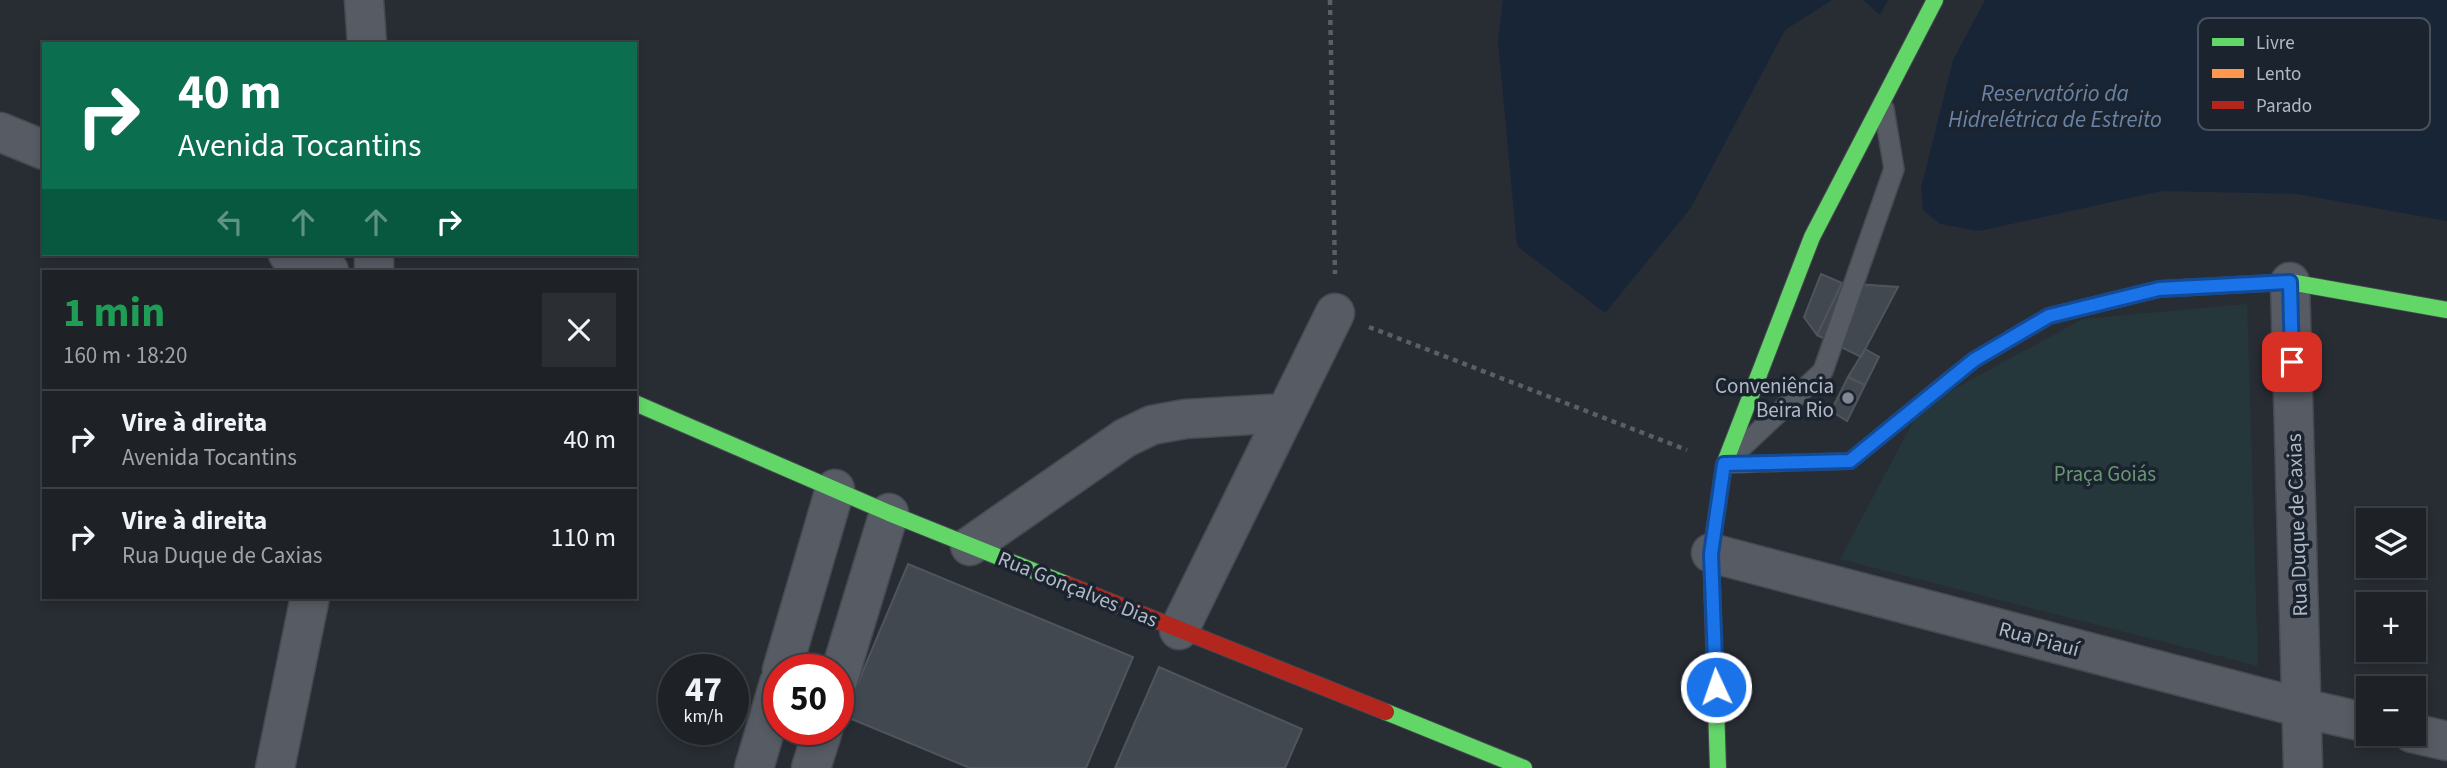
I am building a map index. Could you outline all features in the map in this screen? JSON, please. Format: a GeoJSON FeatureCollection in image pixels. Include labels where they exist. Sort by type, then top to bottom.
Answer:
{"type":"FeatureCollection","features":[{"type":"Feature","properties":{"kind":"street"},"geometry":{"type":"LineString","coordinates":[[364,0],[367,42]]}},
{"type":"Feature","properties":{"kind":"street"},"geometry":{"type":"LineString","coordinates":[[1718,768],[1711,554],[1724,464],[1812,237],[1935,0]]}},
{"type":"Feature","properties":{"kind":"street"},"geometry":{"type":"LineString","coordinates":[[0,132],[42,149]]}},
{"type":"Feature","properties":{"kind":"street"},"geometry":{"type":"LineString","coordinates":[[293,256],[327,270]]}},
{"type":"Feature","properties":{"kind":"street"},"geometry":{"type":"LineString","coordinates":[[1724,464],[1850,461],[1974,360],[2049,316],[2159,289],[2290,282],[2447,310]]}},
{"type":"Feature","properties":{"kind":"street","name":"Rua Duque de Caxias"},"geometry":{"type":"LineString","coordinates":[[2290,282],[2304,768]]}},
{"type":"Feature","properties":{"kind":"street"},"geometry":{"type":"LineString","coordinates":[[1179,630],[1335,313]]}},
{"type":"Feature","properties":{"kind":"street","name":"Rua Gonçalves Dias"},"geometry":{"type":"LineString","coordinates":[[637,404],[889,513],[1524,768]]}},
{"type":"Feature","properties":{"kind":"street"},"geometry":{"type":"LineString","coordinates":[[970,546],[1125,439],[1152,425],[1185,419],[1286,413]]}},
{"type":"Feature","properties":{"kind":"street"},"geometry":{"type":"LineString","coordinates":[[787,654],[835,489]]}},
{"type":"Feature","properties":{"kind":"street"},"geometry":{"type":"LineString","coordinates":[[846,654],[889,513]]}},
{"type":"Feature","properties":{"kind":"street","name":"Rua Piauí"},"geometry":{"type":"LineString","coordinates":[[1711,554],[2356,720]]}},
{"type":"Feature","properties":{"kind":"street"},"geometry":{"type":"LineString","coordinates":[[275,768],[310,599]]}},
{"type":"Feature","properties":{"kind":"street"},"geometry":{"type":"LineString","coordinates":[[2426,736],[2447,741]]}},
{"type":"Feature","properties":{"kind":"street"},"geometry":{"type":"LineString","coordinates":[[754,768],[763,737]]}},
{"type":"Feature","properties":{"kind":"street"},"geometry":{"type":"LineString","coordinates":[[811,768],[818,745]]}},
{"type":"Feature","properties":{"kind":"lane"},"geometry":{"type":"LineString","coordinates":[[1724,464],[1824,370],[1895,169],[1883,99]]}},
{"type":"Feature","properties":{"kind":"path"},"geometry":{"type":"LineString","coordinates":[[1330,0],[1335,313],[1724,464]]}},
{"type":"Feature","properties":{"kind":"green space","name":"Praça Goiás"},"geometry":{"type":"Polygon","coordinates":[[[2247,304],[2258,666],[1840,559],[1921,407],[2083,319],[2247,304]]]}},
{"type":"Feature","properties":{"kind":"water"},"geometry":{"type":"Polygon","coordinates":[[[1503,0],[1832,0],[1785,30],[1690,209],[1605,313],[1517,246],[1498,41],[1503,0]]]}},
{"type":"Feature","properties":{"kind":"water","name":"Reservatório da Hidrelétrica de Estreito"},"geometry":{"type":"Polygon","coordinates":[[[1863,0],[2447,0],[2447,221],[2297,194],[2162,191],[1979,231],[1940,224],[1923,210],[1921,188],[1953,60],[1917,34],[1880,15],[1863,0]]]}},
{"type":"Feature","properties":{"kind":"pier"},"geometry":{"type":"Polygon","coordinates":[[[1888,0],[1985,0],[1953,60],[1917,34],[1880,15],[1888,0]]]}},
{"type":"Feature","properties":{"kind":"building"},"geometry":{"type":"Polygon","coordinates":[[[1821,274],[1842,283],[1817,335],[1804,317],[1821,274]]]}},
{"type":"Feature","properties":{"kind":"building"},"geometry":{"type":"Polygon","coordinates":[[[1842,283],[1898,287],[1861,357],[1817,335],[1842,283]]]}},
{"type":"Feature","properties":{"kind":"building"},"geometry":{"type":"Polygon","coordinates":[[[1865,349],[1879,357],[1865,385],[1848,377],[1865,349]]]}},
{"type":"Feature","properties":{"kind":"building","name":"Conveniência Beira Rio"},"geometry":{"type":"Polygon","coordinates":[[[1848,377],[1865,385],[1847,421],[1831,411],[1848,377]]]}},
{"type":"Feature","properties":{"kind":"building"},"geometry":{"type":"Polygon","coordinates":[[[908,564],[1133,657],[1086,768],[970,768],[854,720],[854,692],[908,564]]]}},
{"type":"Feature","properties":{"kind":"building"},"geometry":{"type":"Polygon","coordinates":[[[1159,667],[1302,729],[1285,768],[1115,768],[1159,667]]]}},
{"type":"Feature","properties":{"kind":"traffic: fast"},"geometry":{"type":"LineString","coordinates":[[1718,768],[1711,553],[1724,465],[1812,237],[1935,0]]}},
{"type":"Feature","properties":{"kind":"traffic: fast"},"geometry":{"type":"LineString","coordinates":[[1949,380],[1974,360],[2049,316],[2159,289],[2290,282],[2447,310]]}},
{"type":"Feature","properties":{"kind":"traffic: fast"},"geometry":{"type":"LineString","coordinates":[[637,404],[889,513],[1066,584]]}},
{"type":"Feature","properties":{"kind":"traffic: fast"},"geometry":{"type":"LineString","coordinates":[[1386,712],[1524,768]]}},
{"type":"Feature","properties":{"kind":"traffic: slow"},"geometry":{"type":"LineString","coordinates":[[1724,465],[1850,461],[1949,380]]}},
{"type":"Feature","properties":{"kind":"traffic: jam"},"geometry":{"type":"LineString","coordinates":[[1066,584],[1386,712]]}},
{"type":"Feature","properties":{"kind":"place","name":"Conveniência Beira Rio"},"geometry":{"type":"Point","coordinates":[1848,398]}},
{"type":"Feature","properties":{"kind":"route"},"geometry":{"type":"LineString","coordinates":[[1716,687],[1711,554],[1724,464],[1850,461],[1974,360],[2049,316],[2159,289],[2290,282],[2292,362]]}}]}
